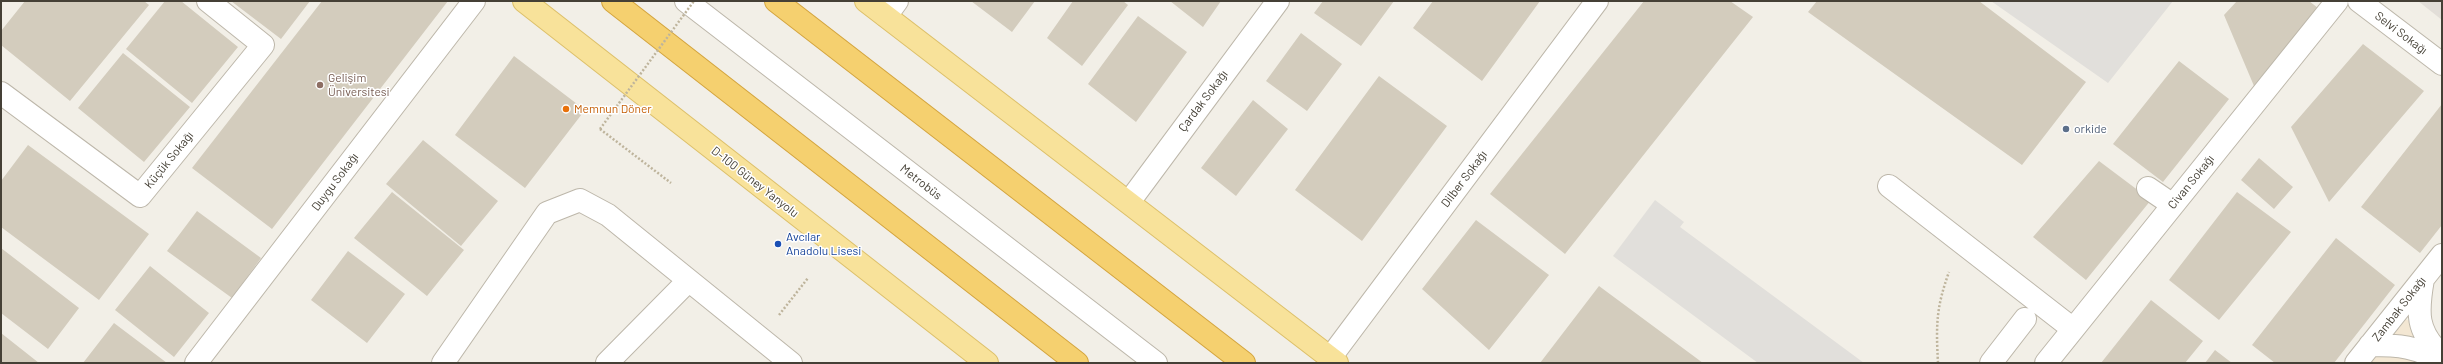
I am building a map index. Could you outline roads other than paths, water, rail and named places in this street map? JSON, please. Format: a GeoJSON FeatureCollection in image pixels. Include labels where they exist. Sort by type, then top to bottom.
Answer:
{"type":"FeatureCollection","features":[{"type":"Feature","properties":{"kind":"highway"},"geometry":{"type":"LineString","coordinates":[[614,1],[1077,363]]}},
{"type":"Feature","properties":{"kind":"highway"},"geometry":{"type":"LineString","coordinates":[[776,1],[1244,363]]}},
{"type":"Feature","properties":{"kind":"main road","name":"D-100 Güney Yanyolu"},"geometry":{"type":"LineString","coordinates":[[524,1],[987,363]]}},
{"type":"Feature","properties":{"kind":"main road"},"geometry":{"type":"LineString","coordinates":[[866,1],[891,9],[1129,202],[1334,360]]}},
{"type":"Feature","properties":{"kind":"street","name":"Küçük Sokağı"},"geometry":{"type":"LineString","coordinates":[[3,99],[140,196],[264,45],[208,1]]}},
{"type":"Feature","properties":{"kind":"street","name":"Duygu Sokağı"},"geometry":{"type":"LineString","coordinates":[[196,363],[474,1]]}},
{"type":"Feature","properties":{"kind":"street","name":"Metrobüs"},"geometry":{"type":"LineString","coordinates":[[686,1],[1156,363]]}},
{"type":"Feature","properties":{"kind":"street","name":"Çardak Sokağı"},"geometry":{"type":"LineString","coordinates":[[1129,202],[1278,1]]}},
{"type":"Feature","properties":{"kind":"street","name":"Dilber Sokağı"},"geometry":{"type":"LineString","coordinates":[[1334,360],[1597,1]]}},
{"type":"Feature","properties":{"kind":"street","name":"Civan Sokağı"},"geometry":{"type":"LineString","coordinates":[[2046,363],[2337,1]]}},
{"type":"Feature","properties":{"kind":"street","name":"Selvi Sokağı"},"geometry":{"type":"LineString","coordinates":[[2359,1],[2442,64]]}},
{"type":"Feature","properties":{"kind":"street"},"geometry":{"type":"LineString","coordinates":[[1890,186],[2073,329]]}},
{"type":"Feature","properties":{"kind":"street"},"geometry":{"type":"LineString","coordinates":[[2148,188],[2173,205]]}},
{"type":"Feature","properties":{"kind":"street"},"geometry":{"type":"LineString","coordinates":[[443,363],[547,214],[580,200],[608,215],[688,281],[792,363]]}},
{"type":"Feature","properties":{"kind":"street","name":"Zambak Sokağı"},"geometry":{"type":"LineString","coordinates":[[2356,363],[2442,255]]}},
{"type":"Feature","properties":{"kind":"street"},"geometry":{"type":"LineString","coordinates":[[2423,278],[2419,305],[2420,326],[2440,360]]}},
{"type":"Feature","properties":{"kind":"street"},"geometry":{"type":"LineString","coordinates":[[607,363],[688,281]]}},
{"type":"Feature","properties":{"kind":"street"},"geometry":{"type":"LineString","coordinates":[[1991,363],[2025,319]]}},
{"type":"Feature","properties":{"kind":"street"},"geometry":{"type":"LineString","coordinates":[[2370,345],[2394,345],[2417,349],[2440,360]]}},
{"type":"Feature","properties":{"kind":"place","name":"Gelişim Üniversitesi"},"geometry":{"type":"Point","coordinates":[320,85]}},
{"type":"Feature","properties":{"kind":"place","name":"Memnun Döner"},"geometry":{"type":"Point","coordinates":[566,109]}},
{"type":"Feature","properties":{"kind":"place","name":"orkide"},"geometry":{"type":"Point","coordinates":[2066,129]}},
{"type":"Feature","properties":{"kind":"place","name":"Avcılar Anadolu Lisesi"},"geometry":{"type":"Point","coordinates":[778,244]}}]}
